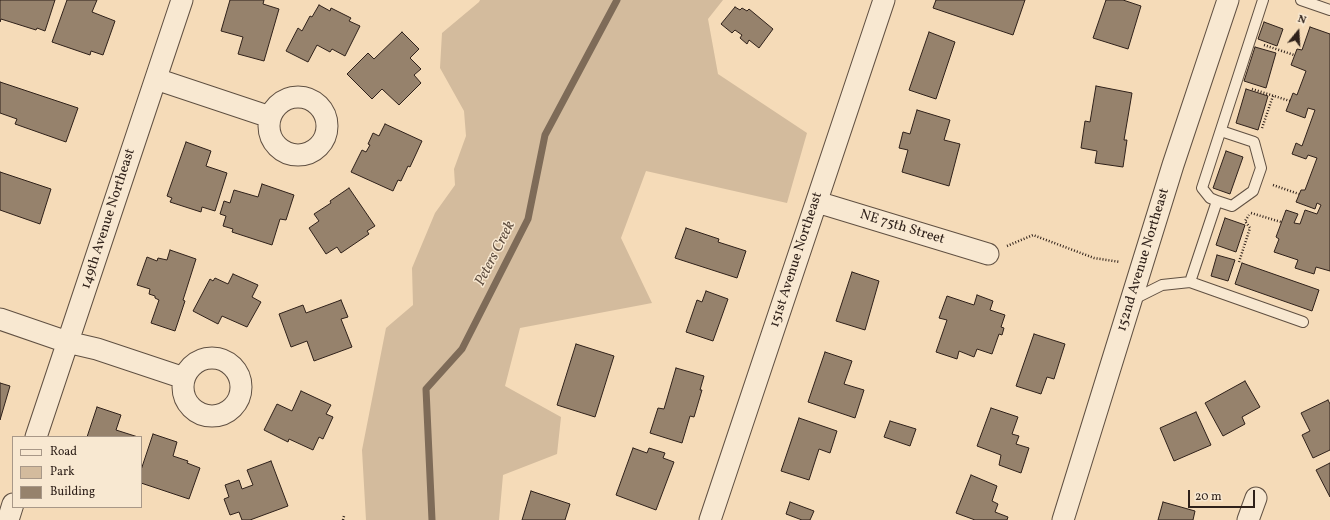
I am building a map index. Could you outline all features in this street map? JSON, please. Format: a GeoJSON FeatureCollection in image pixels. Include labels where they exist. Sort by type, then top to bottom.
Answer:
{"type":"FeatureCollection","features":[{"type":"Feature","properties":{"kind":"street","name":"149th Avenue Northeast"},"geometry":{"type":"LineString","coordinates":[[36,436],[182,0]]}},
{"type":"Feature","properties":{"kind":"street","name":"151st Avenue Northeast"},"geometry":{"type":"LineString","coordinates":[[710,520],[884,0]]}},
{"type":"Feature","properties":{"kind":"street","name":"152nd Avenue Northeast"},"geometry":{"type":"LineString","coordinates":[[1063,520],[1173,165],[1228,0]]}},
{"type":"Feature","properties":{"kind":"street"},"geometry":{"type":"LineString","coordinates":[[156,79],[270,117]]}},
{"type":"Feature","properties":{"kind":"street","name":"NE 75th Street"},"geometry":{"type":"LineString","coordinates":[[817,202],[988,254]]}},
{"type":"Feature","properties":{"kind":"street"},"geometry":{"type":"LineString","coordinates":[[0,319],[184,378]]}},
{"type":"Feature","properties":{"kind":"street"},"geometry":{"type":"LineString","coordinates":[[1248,520],[1256,498]]}},
{"type":"Feature","properties":{"kind":"street"},"geometry":{"type":"LineString","coordinates":[[8,520],[12,507]]}},
{"type":"Feature","properties":{"kind":"lane"},"geometry":{"type":"LineString","coordinates":[[1221,131],[1254,142],[1261,168],[1253,191],[1232,206],[1210,198],[1202,188],[1263,0]]}},
{"type":"Feature","properties":{"kind":"lane"},"geometry":{"type":"LineString","coordinates":[[1301,0],[1330,10]]}},
{"type":"Feature","properties":{"kind":"lane"},"geometry":{"type":"LineString","coordinates":[[1190,282],[1217,201]]}},
{"type":"Feature","properties":{"kind":"lane"},"geometry":{"type":"LineString","coordinates":[[1132,300],[1162,286],[1190,282],[1303,322]]}},
{"type":"Feature","properties":{"kind":"path"},"geometry":{"type":"LineString","coordinates":[[1250,40],[1294,55]]}},
{"type":"Feature","properties":{"kind":"path"},"geometry":{"type":"LineString","coordinates":[[1236,84],[1290,101]]}},
{"type":"Feature","properties":{"kind":"path"},"geometry":{"type":"LineString","coordinates":[[1257,180],[1299,194]]}},
{"type":"Feature","properties":{"kind":"path"},"geometry":{"type":"LineString","coordinates":[[1250,213],[1281,222]]}},
{"type":"Feature","properties":{"kind":"path"},"geometry":{"type":"LineString","coordinates":[[988,254],[1033,235],[1094,258],[1142,265]]}},
{"type":"Feature","properties":{"kind":"path"},"geometry":{"type":"LineString","coordinates":[[343,520],[344,516]]}},
{"type":"Feature","properties":{"kind":"green space"},"geometry":{"type":"Polygon","coordinates":[[[480,0],[723,0],[708,19],[718,74],[807,133],[787,203],[646,171],[621,238],[652,303],[520,328],[505,386],[561,417],[557,454],[503,475],[499,520],[366,520],[362,450],[386,328],[413,305],[412,268],[435,213],[455,185],[454,169],[466,136],[464,111],[440,68],[442,33],[480,0]]]}},
{"type":"Feature","properties":{"kind":"building"},"geometry":{"type":"Polygon","coordinates":[[[0,0],[55,0],[45,31],[37,28],[36,30],[1,19],[0,22],[0,0]]]}},
{"type":"Feature","properties":{"kind":"building"},"geometry":{"type":"Polygon","coordinates":[[[67,0],[97,0],[92,12],[115,21],[103,55],[91,51],[90,55],[52,42],[67,0]]]}},
{"type":"Feature","properties":{"kind":"building"},"geometry":{"type":"Polygon","coordinates":[[[230,0],[264,0],[263,4],[279,9],[264,61],[238,54],[243,37],[221,31],[230,0]]]}},
{"type":"Feature","properties":{"kind":"building"},"geometry":{"type":"Polygon","coordinates":[[[936,0],[1025,0],[1013,35],[933,8],[936,0]]]}},
{"type":"Feature","properties":{"kind":"building"},"geometry":{"type":"Polygon","coordinates":[[[1106,0],[1123,0],[1141,6],[1128,49],[1093,38],[1106,0]]]}},
{"type":"Feature","properties":{"kind":"building"},"geometry":{"type":"Polygon","coordinates":[[[319,5],[330,11],[331,8],[351,18],[349,21],[360,26],[345,56],[332,49],[330,52],[317,45],[308,62],[286,51],[298,28],[302,31],[310,16],[312,17],[319,5]]]}},
{"type":"Feature","properties":{"kind":"building"},"geometry":{"type":"Polygon","coordinates":[[[735,7],[740,10],[742,8],[747,11],[749,9],[773,29],[759,48],[749,40],[747,44],[740,38],[742,35],[735,30],[732,33],[721,24],[735,7]]]}},
{"type":"Feature","properties":{"kind":"building"},"geometry":{"type":"Polygon","coordinates":[[[1264,22],[1283,29],[1277,46],[1258,39],[1264,22]]]}},
{"type":"Feature","properties":{"kind":"building"},"geometry":{"type":"Polygon","coordinates":[[[1310,27],[1330,34],[1330,271],[1316,267],[1314,274],[1295,268],[1298,260],[1274,252],[1279,239],[1276,237],[1286,210],[1298,214],[1294,223],[1300,224],[1305,210],[1317,214],[1321,205],[1317,203],[1315,209],[1296,202],[1301,190],[1305,190],[1317,158],[1308,155],[1306,159],[1292,154],[1296,143],[1302,146],[1315,110],[1308,108],[1305,118],[1286,111],[1293,93],[1297,95],[1306,71],[1291,65],[1297,49],[1302,50],[1310,27]]]}},
{"type":"Feature","properties":{"kind":"building"},"geometry":{"type":"Polygon","coordinates":[[[402,32],[419,49],[410,58],[421,69],[414,75],[421,83],[399,105],[382,89],[372,99],[347,74],[368,53],[374,59],[402,32]]]}},
{"type":"Feature","properties":{"kind":"building"},"geometry":{"type":"Polygon","coordinates":[[[929,32],[955,42],[936,99],[909,90],[929,32]]]}},
{"type":"Feature","properties":{"kind":"building"},"geometry":{"type":"Polygon","coordinates":[[[1255,47],[1276,53],[1266,88],[1244,81],[1255,47]]]}},
{"type":"Feature","properties":{"kind":"building"},"geometry":{"type":"Polygon","coordinates":[[[0,82],[78,108],[66,142],[15,124],[17,119],[0,113],[0,82]]]}},
{"type":"Feature","properties":{"kind":"building"},"geometry":{"type":"Polygon","coordinates":[[[1096,86],[1132,93],[1124,140],[1127,140],[1123,167],[1095,163],[1097,151],[1081,148],[1085,121],[1090,122],[1096,86]]]}},
{"type":"Feature","properties":{"kind":"building"},"geometry":{"type":"Polygon","coordinates":[[[1246,89],[1268,96],[1258,130],[1236,123],[1246,89]]]}},
{"type":"Feature","properties":{"kind":"building"},"geometry":{"type":"Polygon","coordinates":[[[917,110],[950,120],[944,140],[960,144],[949,186],[902,172],[908,150],[899,148],[903,132],[910,134],[917,110]]]}},
{"type":"Feature","properties":{"kind":"building"},"geometry":{"type":"Polygon","coordinates":[[[385,124],[422,141],[410,167],[408,166],[401,181],[398,180],[393,191],[351,172],[362,150],[366,152],[370,145],[368,144],[373,133],[379,136],[385,124]]]}},
{"type":"Feature","properties":{"kind":"building"},"geometry":{"type":"Polygon","coordinates":[[[186,142],[211,151],[206,166],[227,173],[215,211],[202,207],[201,212],[170,202],[172,198],[167,196],[186,142]]]}},
{"type":"Feature","properties":{"kind":"building"},"geometry":{"type":"Polygon","coordinates":[[[1226,151],[1243,157],[1230,194],[1213,188],[1226,151]]]}},
{"type":"Feature","properties":{"kind":"building"},"geometry":{"type":"Polygon","coordinates":[[[0,172],[51,189],[40,224],[0,210],[0,172]]]}},
{"type":"Feature","properties":{"kind":"building"},"geometry":{"type":"Polygon","coordinates":[[[262,184],[294,195],[286,220],[280,219],[272,245],[232,232],[233,229],[223,226],[226,216],[220,214],[224,201],[230,203],[234,190],[258,197],[262,184]]]}},
{"type":"Feature","properties":{"kind":"building"},"geometry":{"type":"Polygon","coordinates":[[[349,188],[375,226],[367,231],[369,234],[341,253],[337,247],[326,254],[309,228],[319,221],[314,214],[331,203],[330,201],[349,188]]]}},
{"type":"Feature","properties":{"kind":"building"},"geometry":{"type":"Polygon","coordinates":[[[1225,218],[1245,225],[1236,252],[1216,245],[1225,218]]]}},
{"type":"Feature","properties":{"kind":"building"},"geometry":{"type":"Polygon","coordinates":[[[686,228],[719,239],[718,242],[746,251],[737,278],[675,258],[686,228]]]}},
{"type":"Feature","properties":{"kind":"building"},"geometry":{"type":"Polygon","coordinates":[[[170,250],[196,259],[175,331],[151,323],[159,300],[155,298],[155,296],[149,294],[150,289],[137,285],[147,257],[157,261],[158,258],[167,260],[170,250]]]}},
{"type":"Feature","properties":{"kind":"building"},"geometry":{"type":"Polygon","coordinates":[[[1217,255],[1235,260],[1228,281],[1211,276],[1217,255]]]}},
{"type":"Feature","properties":{"kind":"building"},"geometry":{"type":"Polygon","coordinates":[[[1242,263],[1319,290],[1312,311],[1235,284],[1242,263]]]}},
{"type":"Feature","properties":{"kind":"building"},"geometry":{"type":"Polygon","coordinates":[[[852,272],[879,281],[865,330],[836,321],[852,272]]]}},
{"type":"Feature","properties":{"kind":"building"},"geometry":{"type":"Polygon","coordinates":[[[233,274],[258,285],[252,297],[261,302],[247,327],[222,316],[218,324],[193,311],[210,279],[213,281],[215,278],[228,284],[233,274]]]}},
{"type":"Feature","properties":{"kind":"building"},"geometry":{"type":"Polygon","coordinates":[[[706,291],[728,299],[713,341],[686,332],[697,300],[702,302],[706,291]]]}},
{"type":"Feature","properties":{"kind":"building"},"geometry":{"type":"Polygon","coordinates":[[[977,295],[993,301],[990,310],[1005,315],[1001,327],[1004,328],[1002,335],[999,334],[992,354],[977,349],[974,357],[959,351],[957,359],[936,352],[947,320],[939,318],[947,296],[974,305],[977,295]]]}},
{"type":"Feature","properties":{"kind":"building"},"geometry":{"type":"Polygon","coordinates":[[[341,300],[348,317],[341,319],[352,347],[314,361],[307,341],[291,347],[279,314],[303,305],[306,313],[341,300]]]}},
{"type":"Feature","properties":{"kind":"building"},"geometry":{"type":"Polygon","coordinates":[[[1034,334],[1065,344],[1054,379],[1047,377],[1041,394],[1016,386],[1034,334]]]}},
{"type":"Feature","properties":{"kind":"building"},"geometry":{"type":"Polygon","coordinates":[[[576,344],[614,356],[595,417],[557,405],[576,344]]]}},
{"type":"Feature","properties":{"kind":"building"},"geometry":{"type":"Polygon","coordinates":[[[825,352],[852,361],[844,384],[864,390],[855,418],[808,402],[825,352]]]}},
{"type":"Feature","properties":{"kind":"building"},"geometry":{"type":"Polygon","coordinates":[[[676,368],[704,376],[700,390],[702,390],[694,417],[690,416],[682,443],[650,433],[658,408],[664,409],[676,368]]]}},
{"type":"Feature","properties":{"kind":"building"},"geometry":{"type":"Polygon","coordinates":[[[1245,381],[1260,407],[1242,417],[1245,424],[1223,436],[1205,403],[1245,381]]]}},
{"type":"Feature","properties":{"kind":"building"},"geometry":{"type":"Polygon","coordinates":[[[0,383],[10,386],[0,420],[0,383]]]}},
{"type":"Feature","properties":{"kind":"building"},"geometry":{"type":"Polygon","coordinates":[[[301,391],[331,405],[326,414],[333,417],[323,439],[319,437],[313,450],[289,439],[288,442],[264,430],[277,404],[292,411],[301,391]]]}},
{"type":"Feature","properties":{"kind":"building"},"geometry":{"type":"Polygon","coordinates":[[[1328,400],[1330,404],[1330,450],[1313,458],[1302,435],[1310,431],[1301,413],[1328,400]]]}},
{"type":"Feature","properties":{"kind":"building"},"geometry":{"type":"Polygon","coordinates":[[[97,407],[121,415],[116,430],[135,436],[87,436],[97,407]]]}},
{"type":"Feature","properties":{"kind":"building"},"geometry":{"type":"Polygon","coordinates":[[[991,408],[1018,417],[1012,434],[1019,436],[1016,444],[1029,448],[1021,473],[999,465],[1001,455],[977,446],[991,408]]]}},
{"type":"Feature","properties":{"kind":"building"},"geometry":{"type":"Polygon","coordinates":[[[1196,412],[1211,445],[1174,461],[1160,428],[1196,412]]]}},
{"type":"Feature","properties":{"kind":"building"},"geometry":{"type":"Polygon","coordinates":[[[799,418],[837,431],[830,453],[819,449],[809,480],[781,471],[799,418]]]}},
{"type":"Feature","properties":{"kind":"building"},"geometry":{"type":"Polygon","coordinates":[[[890,421],[916,429],[910,446],[884,437],[890,421]]]}},
{"type":"Feature","properties":{"kind":"building"},"geometry":{"type":"Polygon","coordinates":[[[153,434],[177,442],[173,456],[188,461],[187,463],[200,468],[189,499],[142,483],[142,467],[153,434]]]}},
{"type":"Feature","properties":{"kind":"building"},"geometry":{"type":"Polygon","coordinates":[[[633,448],[647,453],[649,448],[665,453],[663,458],[674,462],[656,510],[616,495],[633,448]]]}},
{"type":"Feature","properties":{"kind":"building"},"geometry":{"type":"Polygon","coordinates":[[[271,461],[288,506],[250,520],[242,520],[239,512],[230,515],[224,499],[229,497],[225,485],[239,480],[242,489],[253,485],[247,470],[271,461]]]}},
{"type":"Feature","properties":{"kind":"building"},"geometry":{"type":"Polygon","coordinates":[[[1330,463],[1330,497],[1316,470],[1330,463]]]}},
{"type":"Feature","properties":{"kind":"building"},"geometry":{"type":"Polygon","coordinates":[[[971,475],[997,486],[992,501],[998,504],[995,512],[1008,517],[1007,520],[975,520],[956,513],[971,475]]]}},
{"type":"Feature","properties":{"kind":"building"},"geometry":{"type":"Polygon","coordinates":[[[531,491],[570,504],[565,520],[522,520],[531,491]]]}},
{"type":"Feature","properties":{"kind":"building"},"geometry":{"type":"Polygon","coordinates":[[[790,502],[814,511],[810,520],[802,520],[786,514],[790,502]]]}},
{"type":"Feature","properties":{"kind":"building"},"geometry":{"type":"Polygon","coordinates":[[[1163,502],[1195,511],[1193,520],[1158,520],[1163,502]]]}},
{"type":"Feature","properties":{"kind":"waterway","name":"Peters Creek"},"geometry":{"type":"LineString","coordinates":[[432,520],[426,389],[462,349],[528,219],[545,135],[617,0]]}}]}
